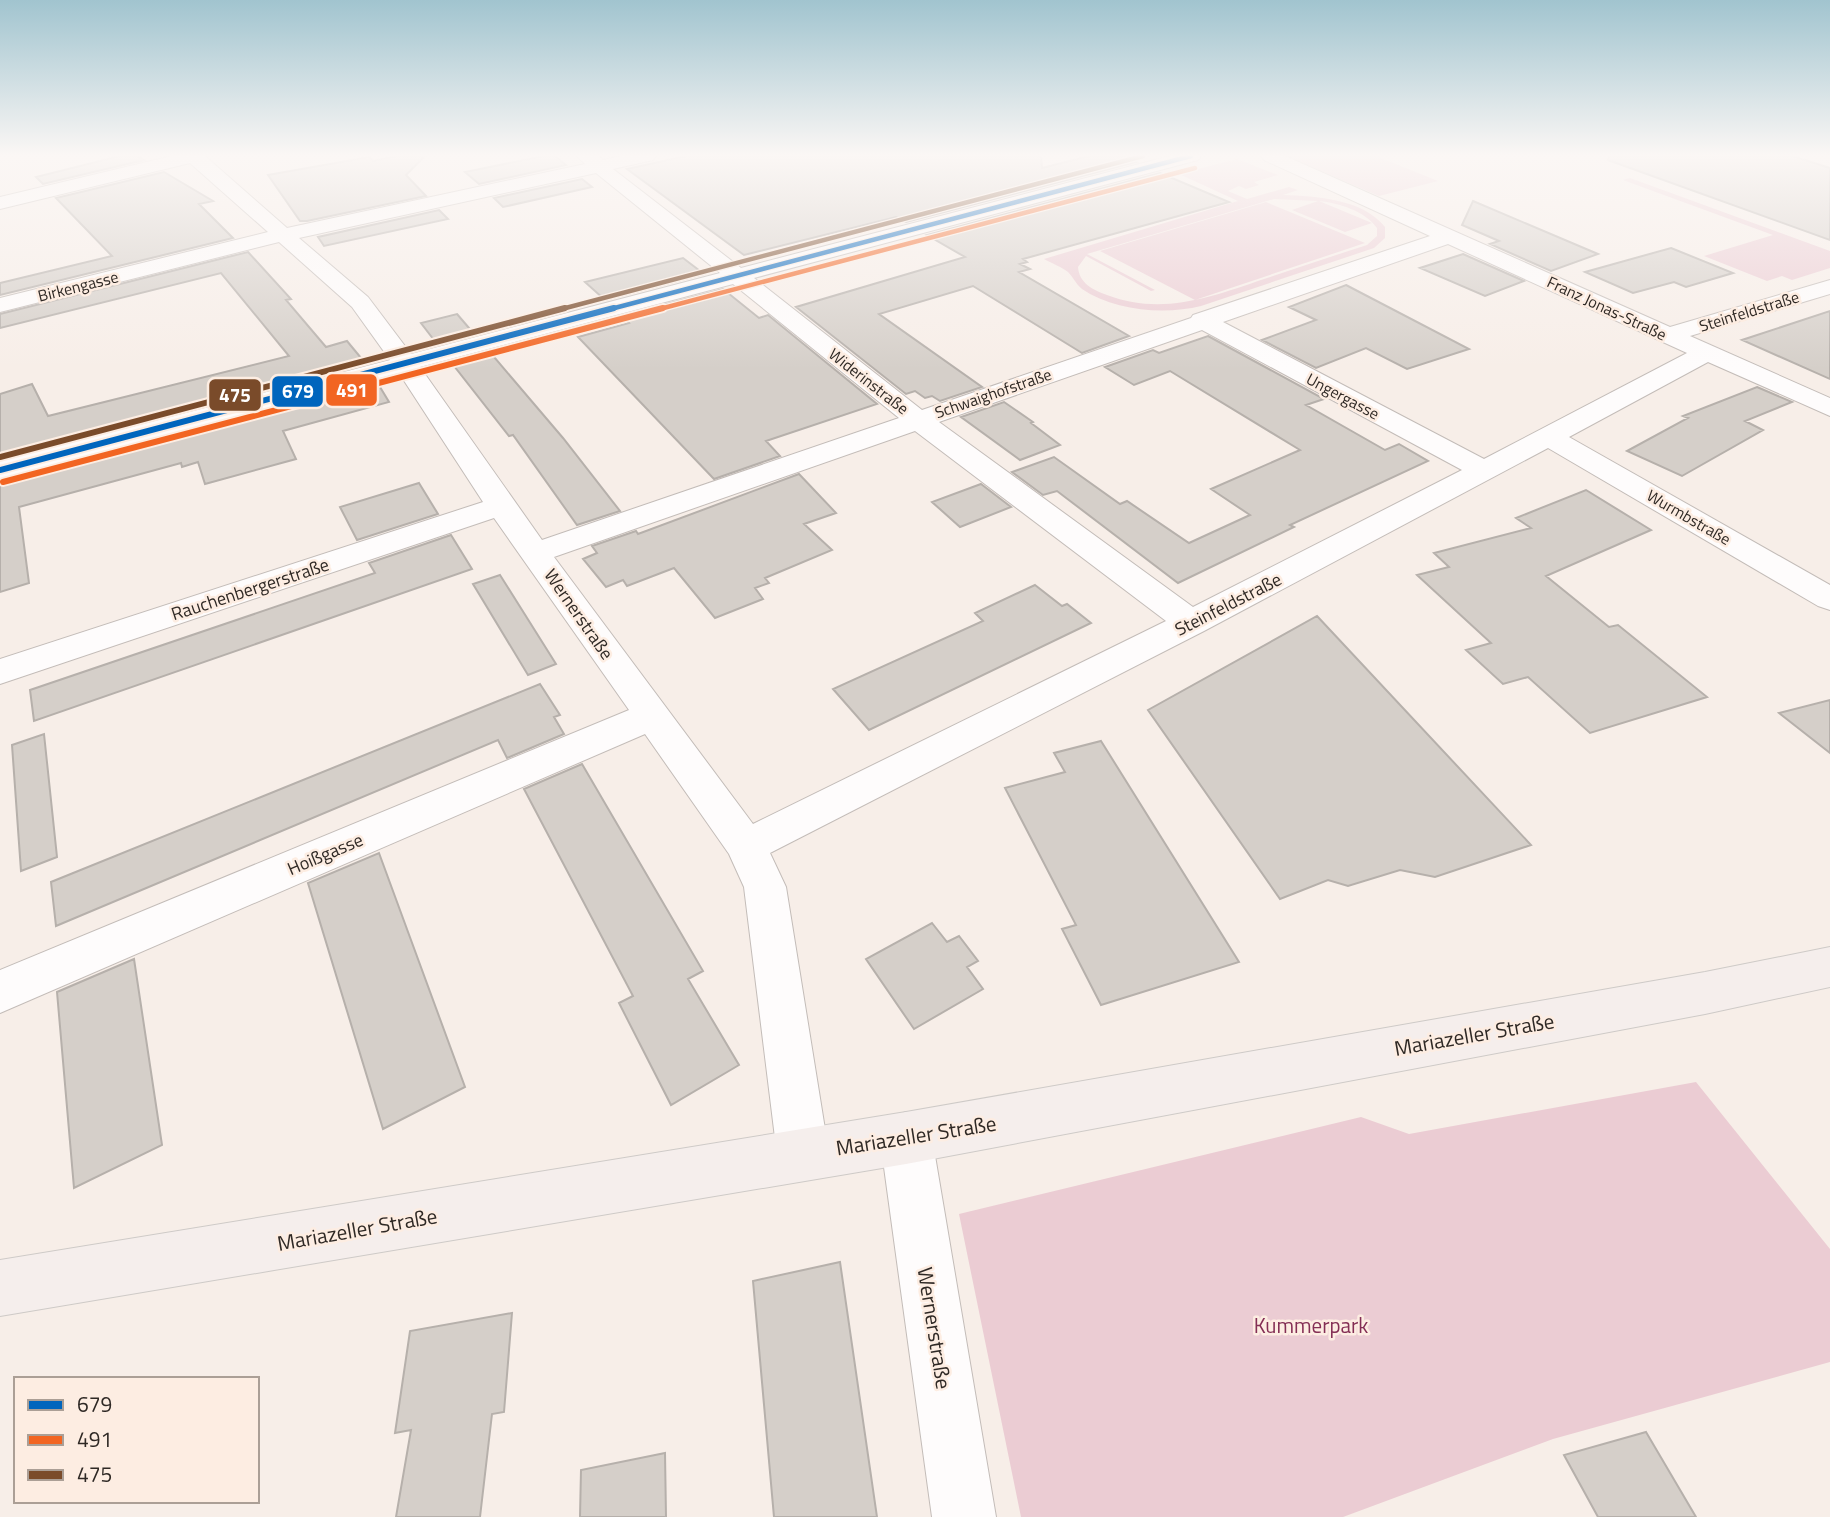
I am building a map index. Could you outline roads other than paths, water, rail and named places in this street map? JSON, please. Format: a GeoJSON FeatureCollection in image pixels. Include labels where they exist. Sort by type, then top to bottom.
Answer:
{"type":"FeatureCollection","features":[{"type":"Feature","properties":{"kind":"main road","name":"Mariazeller Straße"},"geometry":{"type":"LineString","coordinates":[[0,1288],[906,1138],[1705,993],[1830,967]]}},
{"type":"Feature","properties":{"kind":"street","name":"Wernerstraße"},"geometry":{"type":"LineString","coordinates":[[273,227],[360,302],[501,506],[746,846],[765,887],[803,1154]]}},
{"type":"Feature","properties":{"kind":"street","name":"Birkengasse"},"geometry":{"type":"LineString","coordinates":[[0,305],[316,227]]}},
{"type":"Feature","properties":{"kind":"street","name":"Widerinstraße"},"geometry":{"type":"LineString","coordinates":[[674,227],[917,419],[1192,623]]}},
{"type":"Feature","properties":{"kind":"street"},"geometry":{"type":"LineString","coordinates":[[0,470],[923,227]]}},
{"type":"Feature","properties":{"kind":"street","name":"Franz Jonas-Straße"},"geometry":{"type":"LineString","coordinates":[[1430,227],[1830,408]]}},
{"type":"Feature","properties":{"kind":"street","name":"Schwaighofstraße"},"geometry":{"type":"LineString","coordinates":[[536,553],[1201,320],[1451,236]]}},
{"type":"Feature","properties":{"kind":"street","name":"Steinfeldstraße"},"geometry":{"type":"LineString","coordinates":[[1668,335],[1830,287]]}},
{"type":"Feature","properties":{"kind":"street","name":"Ungergasse"},"geometry":{"type":"LineString","coordinates":[[1201,320],[1485,471]]}},
{"type":"Feature","properties":{"kind":"street","name":"Steinfeldstraße"},"geometry":{"type":"LineString","coordinates":[[746,846],[1192,623],[1706,353]]}},
{"type":"Feature","properties":{"kind":"street","name":"Wurmbstraße"},"geometry":{"type":"LineString","coordinates":[[1548,436],[1830,599]]}},
{"type":"Feature","properties":{"kind":"street","name":"Rauchenbergerstraße"},"geometry":{"type":"LineString","coordinates":[[0,672],[501,506]]}},
{"type":"Feature","properties":{"kind":"street","name":"Hoißgasse"},"geometry":{"type":"LineString","coordinates":[[0,992],[651,716]]}},
{"type":"Feature","properties":{"kind":"street","name":"Wernerstraße"},"geometry":{"type":"LineString","coordinates":[[906,1138],[964,1517]]}},
{"type":"Feature","properties":{"kind":"park label","name":"Kummerpark"},"geometry":{"type":"Point","coordinates":[1311,1325]}}]}
